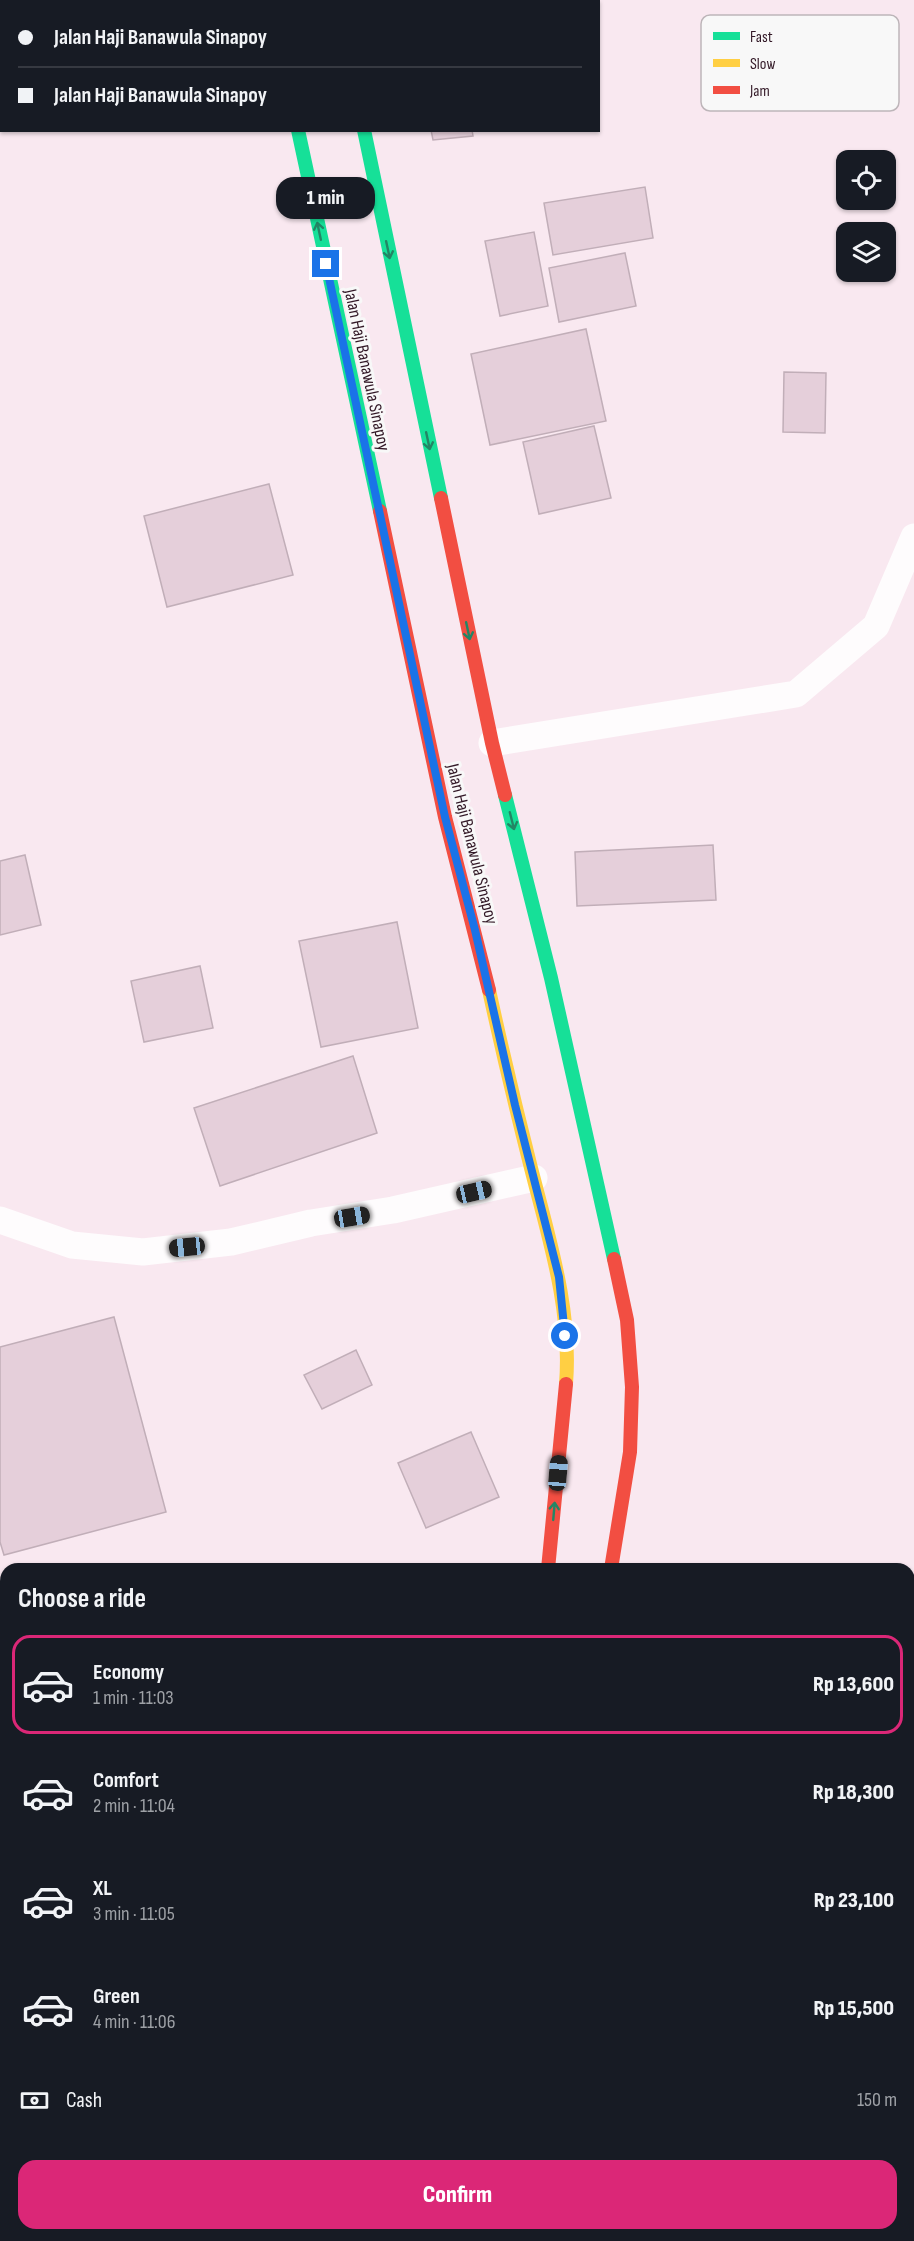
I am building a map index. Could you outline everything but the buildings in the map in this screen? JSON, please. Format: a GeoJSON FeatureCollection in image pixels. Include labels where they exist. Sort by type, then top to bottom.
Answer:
{"type":"FeatureCollection","features":[{"type":"Feature","properties":{"kind":"highway","name":"Jalan Haji Banawula Sinapoy"},"geometry":{"type":"LineString","coordinates":[[298,132],[445,817],[475,930],[515,1105],[559,1277],[568,1356],[549,1563]]}},
{"type":"Feature","properties":{"kind":"highway"},"geometry":{"type":"LineString","coordinates":[[364,132],[492,743],[551,978],[627,1320],[632,1387],[630,1452],[612,1563]]}},
{"type":"Feature","properties":{"kind":"lane"},"geometry":{"type":"LineString","coordinates":[[492,743],[796,694],[876,626],[914,537]]}},
{"type":"Feature","properties":{"kind":"lane"},"geometry":{"type":"LineString","coordinates":[[0,1221],[72,1245],[143,1252],[231,1242],[311,1223],[393,1210],[534,1178]]}},
{"type":"Feature","properties":{"kind":"traffic: fast"},"geometry":{"type":"LineString","coordinates":[[298,132],[380,511]]}},
{"type":"Feature","properties":{"kind":"traffic: fast"},"geometry":{"type":"LineString","coordinates":[[364,132],[441,498]]}},
{"type":"Feature","properties":{"kind":"traffic: fast"},"geometry":{"type":"LineString","coordinates":[[505,795],[551,978],[614,1259]]}},
{"type":"Feature","properties":{"kind":"traffic: slow"},"geometry":{"type":"LineString","coordinates":[[489,990],[558,1275],[566,1329],[566,1384]]}},
{"type":"Feature","properties":{"kind":"traffic: jam"},"geometry":{"type":"LineString","coordinates":[[441,498],[505,795]]}},
{"type":"Feature","properties":{"kind":"traffic: jam"},"geometry":{"type":"LineString","coordinates":[[380,511],[445,817],[489,990]]}},
{"type":"Feature","properties":{"kind":"traffic: jam"},"geometry":{"type":"LineString","coordinates":[[612,1563],[630,1452],[632,1387],[627,1320],[614,1259]]}},
{"type":"Feature","properties":{"kind":"traffic: jam"},"geometry":{"type":"LineString","coordinates":[[549,1563],[566,1384]]}},
{"type":"Feature","properties":{"kind":"route"},"geometry":{"type":"LineString","coordinates":[[326,264],[445,817],[475,930],[515,1105],[559,1277],[565,1336]]}}]}
